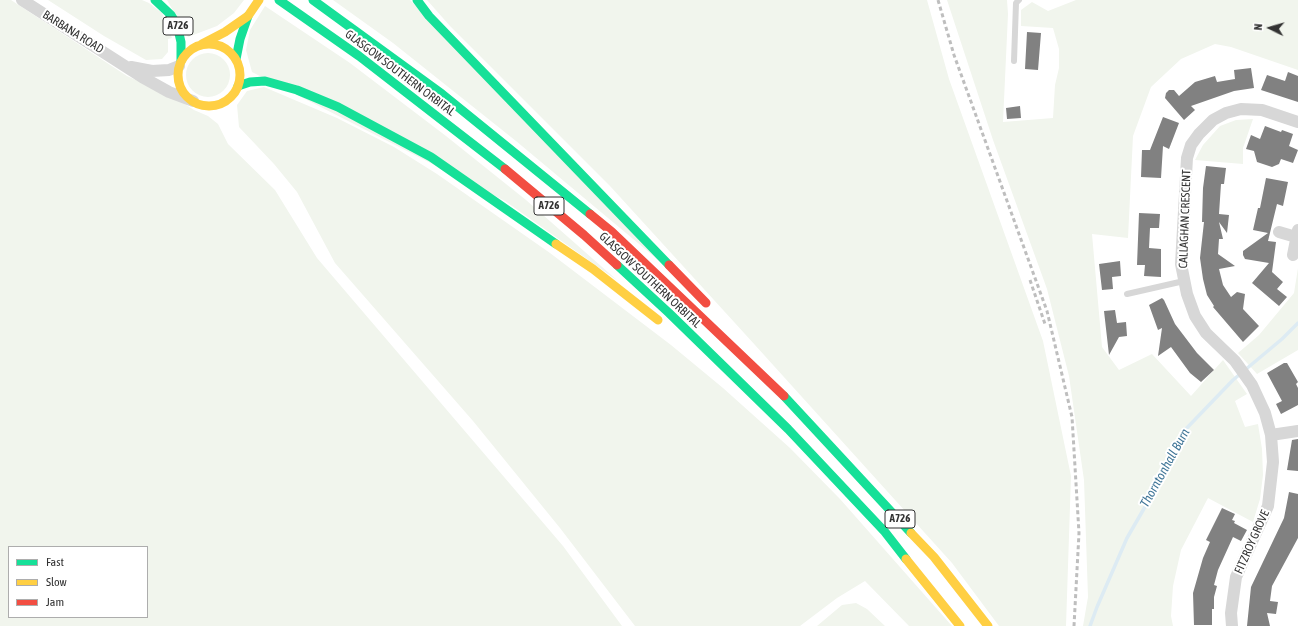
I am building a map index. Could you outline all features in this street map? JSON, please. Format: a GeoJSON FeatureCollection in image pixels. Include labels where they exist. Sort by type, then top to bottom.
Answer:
{"type":"FeatureCollection","features":[{"type":"Feature","properties":{"kind":"main road","name":"A726"},"geometry":{"type":"LineString","coordinates":[[155,0],[171,15],[177,25],[181,42],[180,64]]}},
{"type":"Feature","properties":{"kind":"main road"},"geometry":{"type":"LineString","coordinates":[[236,59],[240,39],[248,16],[259,0]]}},
{"type":"Feature","properties":{"kind":"main road","name":"GLASGOW SOUTHERN ORBITAL"},"geometry":{"type":"LineString","coordinates":[[279,0],[428,107],[584,235],[669,313],[788,429],[885,532],[960,626]]}},
{"type":"Feature","properties":{"kind":"main road","name":"GLASGOW SOUTHERN ORBITAL"},"geometry":{"type":"LineString","coordinates":[[313,0],[442,94],[606,227],[772,383],[934,557],[988,626]]}},
{"type":"Feature","properties":{"kind":"main road"},"geometry":{"type":"LineString","coordinates":[[417,0],[429,16],[573,163],[714,312]]}},
{"type":"Feature","properties":{"kind":"main road"},"geometry":{"type":"LineString","coordinates":[[202,44],[221,46],[230,51],[236,59],[240,73],[238,86],[230,97],[214,105],[204,105],[193,101],[186,95],[178,78],[180,64],[193,48],[225,32],[248,16]]}},
{"type":"Feature","properties":{"kind":"main road","name":"A726"},"geometry":{"type":"LineString","coordinates":[[238,86],[250,82],[265,81],[297,90],[338,107],[431,157],[587,265],[667,327]]}},
{"type":"Feature","properties":{"kind":"main road","name":"A726"},"geometry":{"type":"LineString","coordinates":[[728,329],[772,383]]}},
{"type":"Feature","properties":{"kind":"main road","name":"A726"},"geometry":{"type":"LineString","coordinates":[[679,336],[752,394]]}},
{"type":"Feature","properties":{"kind":"street","name":"BARBANA ROAD"},"geometry":{"type":"LineString","coordinates":[[22,0],[157,86],[193,101]]}},
{"type":"Feature","properties":{"kind":"street","name":"BARBANA ROAD"},"geometry":{"type":"LineString","coordinates":[[124,65],[152,71],[169,70],[180,64]]}},
{"type":"Feature","properties":{"kind":"street","name":"CALLAGHAN CRESCENT"},"geometry":{"type":"LineString","coordinates":[[1271,435],[1265,414],[1252,385],[1232,358],[1204,331],[1193,310],[1184,281],[1181,264],[1187,158],[1191,145],[1199,134],[1213,120],[1226,113],[1241,109],[1262,110],[1298,122]]}},
{"type":"Feature","properties":{"kind":"street"},"geometry":{"type":"LineString","coordinates":[[1279,232],[1297,233],[1293,255]]}},
{"type":"Feature","properties":{"kind":"street"},"geometry":{"type":"LineString","coordinates":[[1271,435],[1298,431]]}},
{"type":"Feature","properties":{"kind":"street","name":"FITZROY GROVE"},"geometry":{"type":"LineString","coordinates":[[1232,626],[1231,613],[1236,577],[1268,506],[1273,462],[1271,435]]}},
{"type":"Feature","properties":{"kind":"lane"},"geometry":{"type":"LineString","coordinates":[[1014,62],[1016,3],[1019,0]]}},
{"type":"Feature","properties":{"kind":"lane"},"geometry":{"type":"LineString","coordinates":[[1127,294],[1184,281]]}},
{"type":"Feature","properties":{"kind":"shaded area"},"geometry":{"type":"Polygon","coordinates":[[[0,0],[11,0],[127,76],[174,97],[194,110],[208,116],[218,124],[228,144],[275,190],[317,258],[563,546],[622,626],[0,626],[0,0]]]}},
{"type":"Feature","properties":{"kind":"shaded area"},"geometry":{"type":"Polygon","coordinates":[[[48,0],[142,0],[149,3],[162,13],[172,38],[168,39],[168,52],[162,59],[146,60],[104,36],[48,0]]]}},
{"type":"Feature","properties":{"kind":"shaded area"},"geometry":{"type":"Polygon","coordinates":[[[167,0],[244,0],[234,13],[217,26],[188,37],[167,0]]]}},
{"type":"Feature","properties":{"kind":"shaded area"},"geometry":{"type":"Polygon","coordinates":[[[333,0],[410,0],[663,264],[516,141],[393,43],[333,0]]]}},
{"type":"Feature","properties":{"kind":"shaded area"},"geometry":{"type":"Polygon","coordinates":[[[427,0],[927,0],[949,79],[1043,341],[1071,476],[1066,626],[999,626],[952,563],[610,186],[450,26],[427,0]]]}},
{"type":"Feature","properties":{"kind":"shaded area"},"geometry":{"type":"Polygon","coordinates":[[[947,0],[1007,0],[1008,14],[1003,122],[1053,118],[1055,85],[1059,68],[1059,49],[1053,28],[1021,26],[1021,10],[1032,2],[1048,11],[1076,0],[1298,0],[1298,70],[1231,47],[1215,44],[1181,59],[1151,87],[1133,136],[1128,238],[1092,234],[1102,347],[1119,370],[1152,354],[1191,396],[1223,360],[1247,394],[1235,401],[1245,427],[1258,424],[1262,449],[1263,475],[1260,499],[1253,522],[1208,498],[1181,550],[1173,586],[1171,616],[1173,626],[1083,626],[1088,597],[1084,480],[1069,376],[1047,289],[993,140],[947,0]]]}},
{"type":"Feature","properties":{"kind":"shaded area"},"geometry":{"type":"Polygon","coordinates":[[[265,6],[350,63],[446,136],[526,200],[618,281],[505,201],[252,72],[246,50],[250,30],[265,6]]]}},
{"type":"Feature","properties":{"kind":"shaded area"},"geometry":{"type":"Polygon","coordinates":[[[208,53],[220,57],[226,63],[230,75],[226,87],[220,93],[208,97],[196,93],[190,87],[186,75],[190,63],[196,57],[208,53]]]}},
{"type":"Feature","properties":{"kind":"shaded area"},"geometry":{"type":"Polygon","coordinates":[[[264,87],[337,118],[394,147],[437,174],[550,253],[671,345],[723,388],[790,448],[840,499],[952,626],[909,626],[865,581],[837,598],[800,626],[635,626],[560,528],[473,421],[335,263],[297,192],[274,164],[239,127],[237,105],[247,91],[264,87]]]}},
{"type":"Feature","properties":{"kind":"shaded area"},"geometry":{"type":"Polygon","coordinates":[[[1253,119],[1243,148],[1243,164],[1195,160],[1203,145],[1220,126],[1236,120],[1253,119]]]}},
{"type":"Feature","properties":{"kind":"shaded area"},"geometry":{"type":"Polygon","coordinates":[[[1298,268],[1298,350],[1257,374],[1238,353],[1259,335],[1294,293],[1298,268]]]}},
{"type":"Feature","properties":{"kind":"shaded area"},"geometry":{"type":"Polygon","coordinates":[[[856,603],[867,609],[885,626],[817,626],[842,605],[856,603]]]}},
{"type":"Feature","properties":{"kind":"building"},"geometry":{"type":"Polygon","coordinates":[[[1027,32],[1041,33],[1038,70],[1025,69],[1027,32]]]}},
{"type":"Feature","properties":{"kind":"building"},"geometry":{"type":"Polygon","coordinates":[[[1251,68],[1254,88],[1234,91],[1191,106],[1195,110],[1184,120],[1165,98],[1166,93],[1169,90],[1174,90],[1179,96],[1195,82],[1215,76],[1217,82],[1235,79],[1234,70],[1251,68]]]}},
{"type":"Feature","properties":{"kind":"building"},"geometry":{"type":"Polygon","coordinates":[[[1288,72],[1298,76],[1298,102],[1261,90],[1267,75],[1285,81],[1288,72]]]}},
{"type":"Feature","properties":{"kind":"building"},"geometry":{"type":"Polygon","coordinates":[[[1020,106],[1021,118],[1007,119],[1006,108],[1020,106]]]}},
{"type":"Feature","properties":{"kind":"building"},"geometry":{"type":"Polygon","coordinates":[[[1163,117],[1179,123],[1169,149],[1163,146],[1161,178],[1141,177],[1142,150],[1150,150],[1163,117]]]}},
{"type":"Feature","properties":{"kind":"building"},"geometry":{"type":"Polygon","coordinates":[[[1265,126],[1281,132],[1282,130],[1293,134],[1289,146],[1298,150],[1293,163],[1281,159],[1279,164],[1272,167],[1257,162],[1254,151],[1246,149],[1251,135],[1260,139],[1265,126]]]}},
{"type":"Feature","properties":{"kind":"building"},"geometry":{"type":"Polygon","coordinates":[[[1206,166],[1226,168],[1224,184],[1221,184],[1219,214],[1229,215],[1227,233],[1219,222],[1223,239],[1219,239],[1218,254],[1235,266],[1219,269],[1223,285],[1231,297],[1237,292],[1245,294],[1243,309],[1259,326],[1243,342],[1213,307],[1214,306],[1207,295],[1203,279],[1200,258],[1204,222],[1202,222],[1203,188],[1206,166]]]}},
{"type":"Feature","properties":{"kind":"building"},"geometry":{"type":"Polygon","coordinates":[[[1266,178],[1288,182],[1283,206],[1277,204],[1268,241],[1276,242],[1272,272],[1283,282],[1277,289],[1287,297],[1279,306],[1252,283],[1269,263],[1245,259],[1243,255],[1243,251],[1268,233],[1253,230],[1258,208],[1260,208],[1266,178]]]}},
{"type":"Feature","properties":{"kind":"building"},"geometry":{"type":"Polygon","coordinates":[[[1139,213],[1160,214],[1159,228],[1150,228],[1149,248],[1161,249],[1161,277],[1144,276],[1145,265],[1137,265],[1139,213]]]}},
{"type":"Feature","properties":{"kind":"building"},"geometry":{"type":"Polygon","coordinates":[[[1120,261],[1121,276],[1112,277],[1113,289],[1102,290],[1099,264],[1120,261]]]}},
{"type":"Feature","properties":{"kind":"building"},"geometry":{"type":"Polygon","coordinates":[[[1162,298],[1175,324],[1197,353],[1214,370],[1201,382],[1190,373],[1171,347],[1158,356],[1162,328],[1158,330],[1149,305],[1162,298]]]}},
{"type":"Feature","properties":{"kind":"building"},"geometry":{"type":"Polygon","coordinates":[[[1115,310],[1117,323],[1126,322],[1127,336],[1119,337],[1109,355],[1104,311],[1115,310]]]}},
{"type":"Feature","properties":{"kind":"building"},"geometry":{"type":"Polygon","coordinates":[[[1284,363],[1287,363],[1298,382],[1296,384],[1298,388],[1298,405],[1281,414],[1276,404],[1282,401],[1267,373],[1284,363]]]}},
{"type":"Feature","properties":{"kind":"building"},"geometry":{"type":"Polygon","coordinates":[[[1298,439],[1298,471],[1287,470],[1292,440],[1298,439]]]}},
{"type":"Feature","properties":{"kind":"building"},"geometry":{"type":"Polygon","coordinates":[[[1289,492],[1298,494],[1298,538],[1272,586],[1270,601],[1278,602],[1276,614],[1267,613],[1270,626],[1247,626],[1251,587],[1284,518],[1289,492]]]}},
{"type":"Feature","properties":{"kind":"building"},"geometry":{"type":"Polygon","coordinates":[[[1222,508],[1235,514],[1232,520],[1235,521],[1234,523],[1247,530],[1241,541],[1233,537],[1218,570],[1214,585],[1217,586],[1214,597],[1214,609],[1212,609],[1212,625],[1194,625],[1193,593],[1203,558],[1210,542],[1206,540],[1222,508]]]}},
{"type":"Feature","properties":{"kind":"waterway","name":"Thorntonhall Burn"},"geometry":{"type":"LineString","coordinates":[[1090,626],[1127,538],[1153,493],[1183,432],[1233,380],[1282,339],[1298,323]]}},
{"type":"Feature","properties":{"kind":"railway"},"geometry":{"type":"LineString","coordinates":[[938,0],[954,55],[1047,311],[1072,417],[1079,533],[1074,626]]}},
{"type":"Feature","properties":{"kind":"railway"},"geometry":{"type":"LineString","coordinates":[[1030,280],[1045,324]]}},
{"type":"Feature","properties":{"kind":"traffic: fast"},"geometry":{"type":"LineString","coordinates":[[155,0],[171,15],[177,25],[181,42],[181,61]]}},
{"type":"Feature","properties":{"kind":"traffic: fast"},"geometry":{"type":"LineString","coordinates":[[279,0],[359,56],[505,169]]}},
{"type":"Feature","properties":{"kind":"traffic: fast"},"geometry":{"type":"LineString","coordinates":[[313,0],[442,94],[590,214]]}},
{"type":"Feature","properties":{"kind":"traffic: fast"},"geometry":{"type":"LineString","coordinates":[[417,0],[429,16],[669,265]]}},
{"type":"Feature","properties":{"kind":"traffic: fast"},"geometry":{"type":"LineString","coordinates":[[236,59],[240,39],[248,16]]}},
{"type":"Feature","properties":{"kind":"traffic: fast"},"geometry":{"type":"LineString","coordinates":[[238,86],[250,82],[265,81],[297,90],[338,107],[431,157],[556,244]]}},
{"type":"Feature","properties":{"kind":"traffic: fast"},"geometry":{"type":"LineString","coordinates":[[617,265],[669,313],[788,429],[885,532],[906,559]]}},
{"type":"Feature","properties":{"kind":"traffic: fast"},"geometry":{"type":"LineString","coordinates":[[784,396],[911,533]]}},
{"type":"Feature","properties":{"kind":"traffic: slow"},"geometry":{"type":"LineString","coordinates":[[202,44],[225,32],[248,16],[259,0]]}},
{"type":"Feature","properties":{"kind":"traffic: slow"},"geometry":{"type":"LineString","coordinates":[[209,44],[221,46],[231,53],[238,63],[240,75],[238,87],[231,97],[221,104],[209,106],[197,104],[187,97],[180,87],[178,75],[180,63],[187,53],[197,46],[209,44]]}},
{"type":"Feature","properties":{"kind":"traffic: slow"},"geometry":{"type":"LineString","coordinates":[[556,244],[593,269],[658,320]]}},
{"type":"Feature","properties":{"kind":"traffic: slow"},"geometry":{"type":"LineString","coordinates":[[911,533],[934,557],[988,626]]}},
{"type":"Feature","properties":{"kind":"traffic: slow"},"geometry":{"type":"LineString","coordinates":[[906,559],[960,626]]}},
{"type":"Feature","properties":{"kind":"traffic: jam"},"geometry":{"type":"LineString","coordinates":[[505,169],[584,235],[617,265]]}},
{"type":"Feature","properties":{"kind":"traffic: jam"},"geometry":{"type":"LineString","coordinates":[[590,214],[612,232],[784,396]]}},
{"type":"Feature","properties":{"kind":"traffic: jam"},"geometry":{"type":"LineString","coordinates":[[669,265],[706,303]]}}]}
